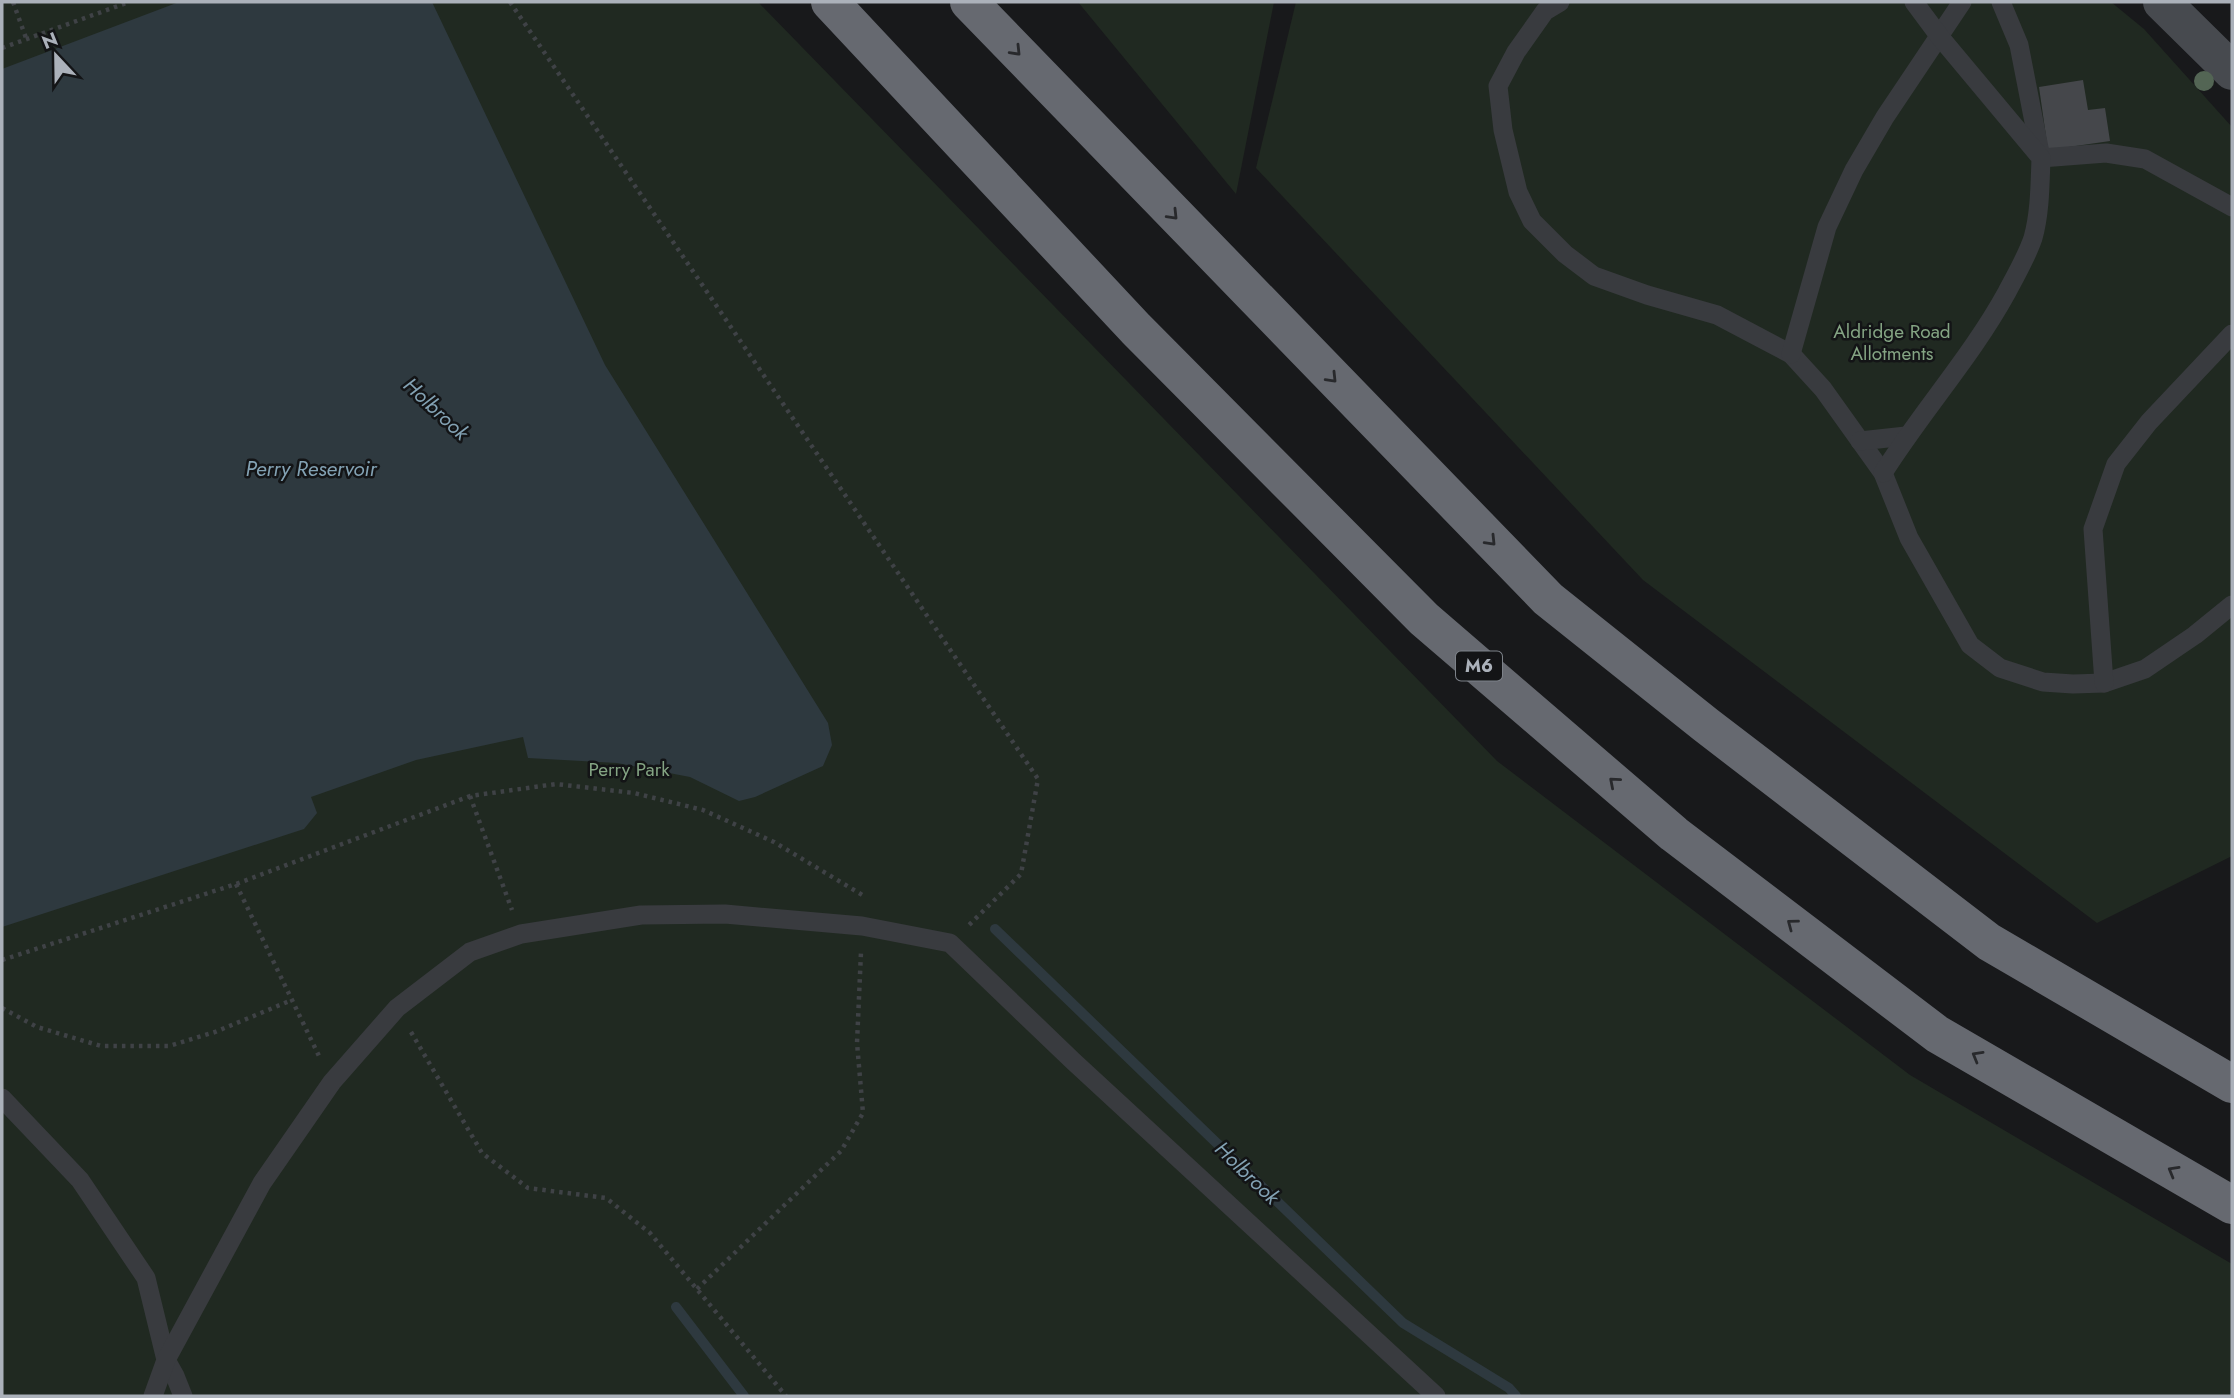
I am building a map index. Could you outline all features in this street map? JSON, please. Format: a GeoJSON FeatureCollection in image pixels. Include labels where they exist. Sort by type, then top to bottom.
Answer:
{"type":"FeatureCollection","features":[{"type":"Feature","properties":{"kind":"highway","name":"M6"},"geometry":{"type":"LineString","coordinates":[[830,2],[1136,329],[1424,619],[1674,834],[1937,1034],[2232,1205]]}},
{"type":"Feature","properties":{"kind":"highway"},"geometry":{"type":"LineString","coordinates":[[969,2],[1548,599],[1706,725],[1989,942],[2232,1084]]}},
{"type":"Feature","properties":{"kind":"street"},"geometry":{"type":"LineString","coordinates":[[2162,2],[2232,71]]}},
{"type":"Feature","properties":{"kind":"lane"},"geometry":{"type":"LineString","coordinates":[[1560,2],[1545,11],[1516,52],[1498,86],[1503,130],[1518,192],[1532,221],[1566,254],[1594,276],[1717,315],[1791,354],[1822,389],[1882,473],[1909,538],[1970,645],[2000,667],[2043,682],[2104,683],[2146,669],[2232,605]]}},
{"type":"Feature","properties":{"kind":"lane"},"geometry":{"type":"LineString","coordinates":[[1914,2],[2041,158]]}},
{"type":"Feature","properties":{"kind":"lane"},"geometry":{"type":"LineString","coordinates":[[1791,354],[1827,228],[1854,170],[1885,117],[1962,2]]}},
{"type":"Feature","properties":{"kind":"lane"},"geometry":{"type":"LineString","coordinates":[[1882,473],[1906,436],[1983,333],[2015,278],[2032,240],[2037,216],[2041,158],[2019,45],[2001,2]]}},
{"type":"Feature","properties":{"kind":"lane"},"geometry":{"type":"LineString","coordinates":[[2041,158],[2106,153],[2145,159],[2232,207]]}},
{"type":"Feature","properties":{"kind":"lane"},"geometry":{"type":"LineString","coordinates":[[2104,683],[2093,529],[2116,464],[2149,422],[2232,334]]}},
{"type":"Feature","properties":{"kind":"lane"},"geometry":{"type":"LineString","coordinates":[[1860,441],[1906,436]]}},
{"type":"Feature","properties":{"kind":"lane"},"geometry":{"type":"LineString","coordinates":[[153,1396],[166,1360],[261,1183],[332,1082],[397,1008],[470,952],[521,934],[640,915],[725,914],[862,926],[950,943],[1436,1396]]}},
{"type":"Feature","properties":{"kind":"lane"},"geometry":{"type":"LineString","coordinates":[[2,1098],[80,1180],[146,1278],[166,1360],[176,1376],[183,1396]]}},
{"type":"Feature","properties":{"kind":"path"},"geometry":{"type":"LineString","coordinates":[[13,2],[26,38]]}},
{"type":"Feature","properties":{"kind":"path"},"geometry":{"type":"LineString","coordinates":[[2,48],[129,2]]}},
{"type":"Feature","properties":{"kind":"path"},"geometry":{"type":"LineString","coordinates":[[510,2],[1038,779],[1021,874],[950,943]]}},
{"type":"Feature","properties":{"kind":"path"},"geometry":{"type":"LineString","coordinates":[[2,960],[236,884],[470,796],[556,783],[634,793],[703,810],[774,842],[867,898]]}},
{"type":"Feature","properties":{"kind":"path"},"geometry":{"type":"LineString","coordinates":[[470,796],[521,934]]}},
{"type":"Feature","properties":{"kind":"path"},"geometry":{"type":"LineString","coordinates":[[236,884],[332,1082]]}},
{"type":"Feature","properties":{"kind":"path"},"geometry":{"type":"LineString","coordinates":[[697,1289],[841,1151],[863,1112],[857,1043],[862,926]]}},
{"type":"Feature","properties":{"kind":"path"},"geometry":{"type":"LineString","coordinates":[[2,1008],[37,1027],[101,1045],[169,1046],[215,1032],[292,1000]]}},
{"type":"Feature","properties":{"kind":"path"},"geometry":{"type":"LineString","coordinates":[[397,1008],[482,1153],[528,1188],[606,1198],[650,1233],[786,1396]]}},
{"type":"Feature","properties":{"kind":"green space","name":"Perry Park"},"geometry":{"type":"Polygon","coordinates":[[[2,2],[758,2],[1497,761],[1910,1075],[2232,1264],[2232,1396],[2,1396],[2,2]]]}},
{"type":"Feature","properties":{"kind":"green space"},"geometry":{"type":"Polygon","coordinates":[[[1078,2],[1274,2],[1236,194],[1078,2]]]}},
{"type":"Feature","properties":{"kind":"green space","name":"Aldridge Road Allotments"},"geometry":{"type":"Polygon","coordinates":[[[1296,2],[2111,2],[2144,29],[2232,127],[2232,856],[2097,923],[1643,580],[1256,168],[1296,2]]]}},
{"type":"Feature","properties":{"kind":"water","name":"Perry Reservoir"},"geometry":{"type":"Polygon","coordinates":[[[179,2],[432,2],[605,365],[828,723],[832,745],[823,766],[755,797],[739,801],[690,777],[617,763],[528,758],[523,737],[416,760],[311,797],[317,813],[304,829],[2,927],[2,69],[179,2]]]}},
{"type":"Feature","properties":{"kind":"building"},"geometry":{"type":"Polygon","coordinates":[[[2083,80],[2088,110],[2105,108],[2110,141],[2048,150],[2039,87],[2083,80]]]}},
{"type":"Feature","properties":{"kind":"waterway","name":"Holbrook"},"geometry":{"type":"LineString","coordinates":[[995,929],[1403,1323],[1509,1388],[1516,1396]]}},
{"type":"Feature","properties":{"kind":"waterway"},"geometry":{"type":"LineString","coordinates":[[676,1307],[744,1396]]}}]}
